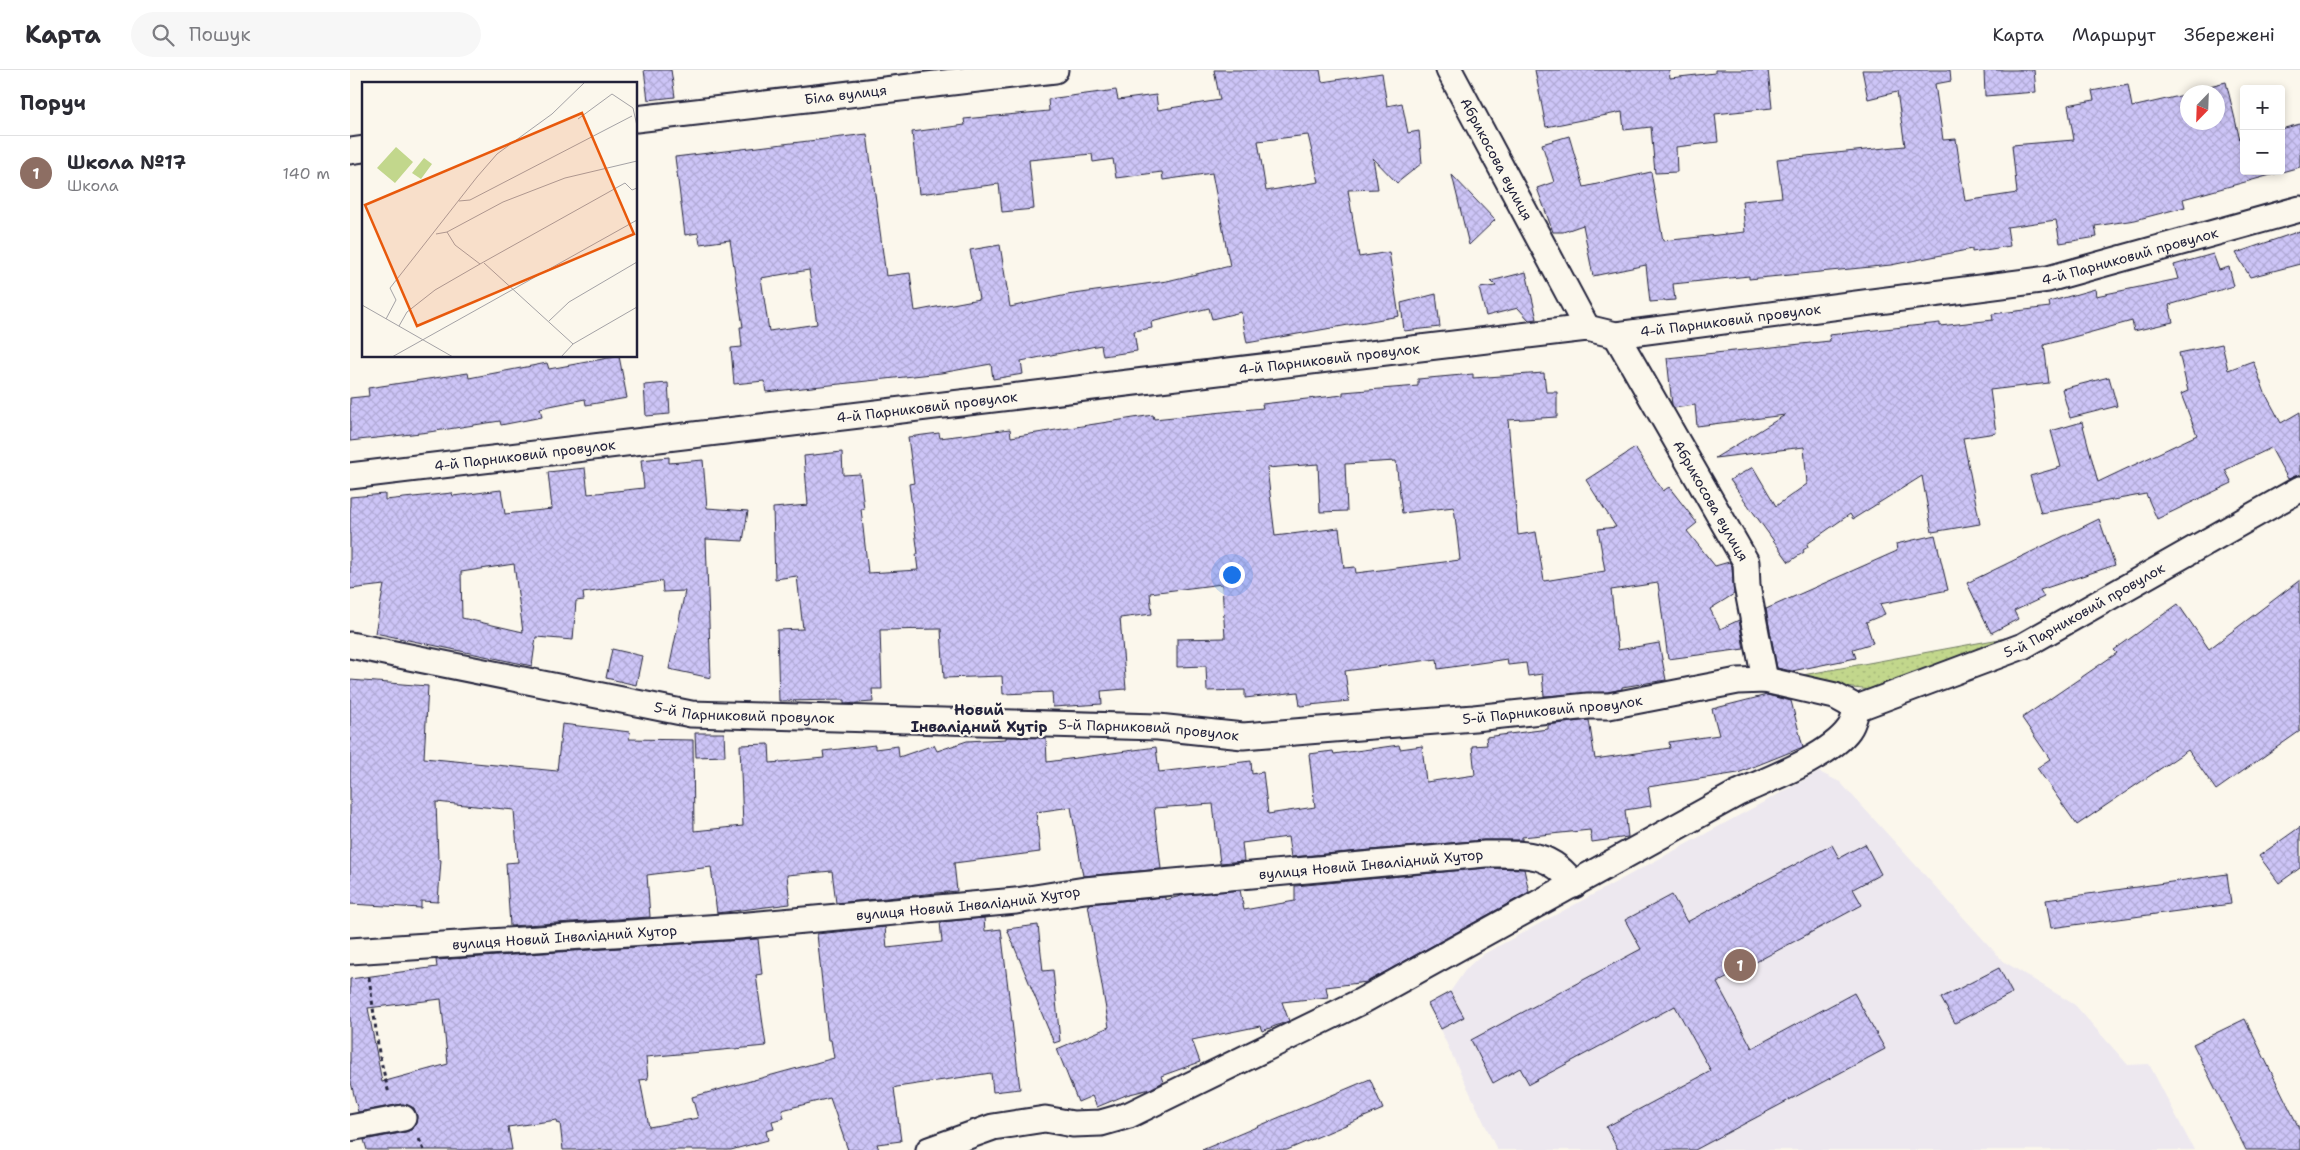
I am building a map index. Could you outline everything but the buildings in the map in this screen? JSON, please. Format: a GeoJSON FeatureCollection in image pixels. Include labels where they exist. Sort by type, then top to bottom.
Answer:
{"type":"FeatureCollection","features":[{"type":"Feature","properties":{"kind":"street","name":"Біла вулиця"},"geometry":{"type":"LineString","coordinates":[[638,119],[1055,70]]}},
{"type":"Feature","properties":{"kind":"street","name":"Абрикосова вулиця"},"geometry":{"type":"LineString","coordinates":[[1449,70],[1587,328]]}},
{"type":"Feature","properties":{"kind":"street","name":"4-й Парниковий провулок"},"geometry":{"type":"LineString","coordinates":[[350,476],[1587,328],[1616,335],[2048,280],[2300,209]]}},
{"type":"Feature","properties":{"kind":"street","name":"Абрикосова вулиця"},"geometry":{"type":"LineString","coordinates":[[1616,335],[1746,562],[1747,586],[1765,680]]}},
{"type":"Feature","properties":{"kind":"street","name":"5-й Парниковий провулок"},"geometry":{"type":"LineString","coordinates":[[350,645],[691,714],[1158,727],[1243,736],[1474,718],[1588,706],[1609,706],[1738,681],[1765,680],[1835,696],[1857,708],[2023,646],[2300,489]]}},
{"type":"Feature","properties":{"kind":"street"},"geometry":{"type":"LineString","coordinates":[[929,1150],[993,1127],[1045,1120],[1074,1124],[1101,1123],[1129,1115],[1360,1002],[1738,793],[1801,764],[1826,750],[1849,729],[1857,708]]}},
{"type":"Feature","properties":{"kind":"street","name":"вулиця Новий Інвалідний Хутор"},"geometry":{"type":"LineString","coordinates":[[358,951],[738,926],[1016,901],[1084,890],[1484,854],[1526,854],[1549,861],[1565,871],[1574,885]]}},
{"type":"Feature","properties":{"kind":"street"},"geometry":{"type":"LineString","coordinates":[[350,1128],[403,1118]]}},
{"type":"Feature","properties":{"kind":"path"},"geometry":{"type":"LineString","coordinates":[[358,951],[393,1112],[412,1121],[424,1150]]}},
{"type":"Feature","properties":{"kind":"shaded area"},"geometry":{"type":"Polygon","coordinates":[[[1819,772],[1840,782],[2003,961],[2075,1005],[2128,1065],[2149,1064],[2194,1150],[1497,1150],[1428,1004],[1450,992],[1466,969],[1480,956],[1819,772]]]}},
{"type":"Feature","properties":{"kind":"green space"},"geometry":{"type":"Polygon","coordinates":[[[2005,638],[1873,690],[1800,683],[1792,677],[2005,638]]]}},
{"type":"Feature","properties":{"kind":"place","name":"Школа №17"},"geometry":{"type":"Point","coordinates":[1740,965]}},
{"type":"Feature","properties":{"kind":"district","name":"Новий Інвалідний Хутір"},"geometry":{"type":"Point","coordinates":[979,718]}}]}
